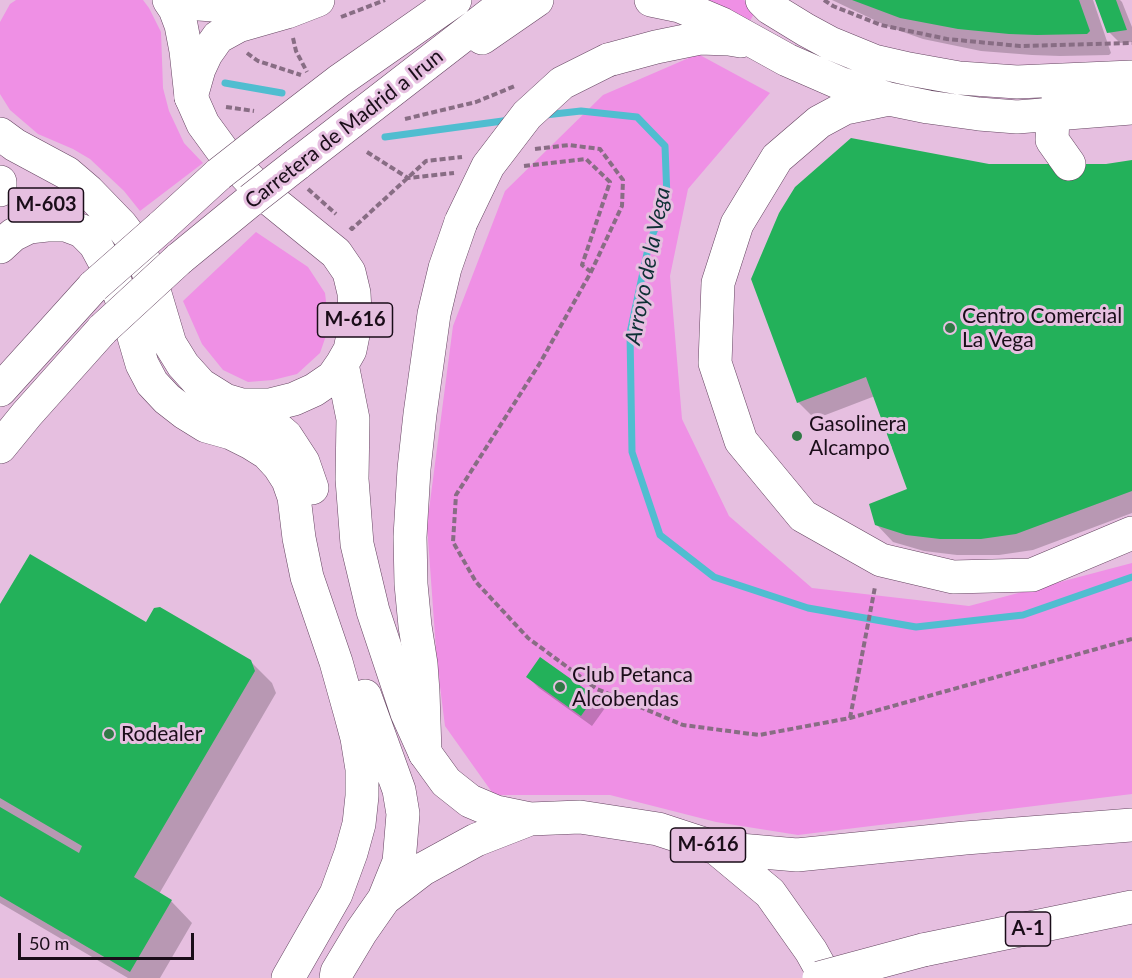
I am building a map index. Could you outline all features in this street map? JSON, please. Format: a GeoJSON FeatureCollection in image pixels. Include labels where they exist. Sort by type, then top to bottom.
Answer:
{"type":"FeatureCollection","features":[{"type":"Feature","properties":{"kind":"main road","name":"M-616"},"geometry":{"type":"LineString","coordinates":[[169,0],[175,9],[186,51],[205,102],[203,124],[222,150],[272,201],[336,253],[349,272],[354,293],[354,330],[350,350],[333,377],[314,390],[294,399],[270,405],[242,405]]}},
{"type":"Feature","properties":{"kind":"main road"},"geometry":{"type":"LineString","coordinates":[[186,0],[199,4],[228,6],[248,4],[327,9]]}},
{"type":"Feature","properties":{"kind":"main road"},"geometry":{"type":"LineString","coordinates":[[325,80],[434,0]]}},
{"type":"Feature","properties":{"kind":"main road","name":"Carretera de Madrid a Irun"},"geometry":{"type":"LineString","coordinates":[[94,286],[219,174],[264,123],[325,80],[455,0]]}},
{"type":"Feature","properties":{"kind":"main road"},"geometry":{"type":"LineString","coordinates":[[651,0],[680,6],[722,24],[787,60],[842,84],[888,99],[928,107],[1017,117],[1132,108]]}},
{"type":"Feature","properties":{"kind":"main road"},"geometry":{"type":"LineString","coordinates":[[762,0],[770,8],[830,43],[874,61],[919,71],[959,78],[1017,82],[1132,77]]}},
{"type":"Feature","properties":{"kind":"main road","name":"Carretera de Madrid a Irun"},"geometry":{"type":"LineString","coordinates":[[0,447],[103,329],[179,259],[251,200],[300,174],[362,115],[532,1]]}},
{"type":"Feature","properties":{"kind":"main road"},"geometry":{"type":"LineString","coordinates":[[205,102],[199,69],[206,54],[218,38],[274,6]]}},
{"type":"Feature","properties":{"kind":"main road"},"geometry":{"type":"LineString","coordinates":[[425,753],[421,664],[411,584],[411,515],[420,414],[434,314],[445,268],[461,222],[488,166],[527,115],[562,83],[608,60],[700,38],[729,39],[758,44]]}},
{"type":"Feature","properties":{"kind":"main road"},"geometry":{"type":"LineString","coordinates":[[1069,164],[1052,140],[1053,115],[1061,93],[1080,80]]}},
{"type":"Feature","properties":{"kind":"main road"},"geometry":{"type":"LineString","coordinates":[[888,99],[845,108],[819,122],[777,158],[737,224],[718,283],[715,363],[741,441],[803,516],[880,560],[953,577],[1032,575],[1132,533]]}},
{"type":"Feature","properties":{"kind":"main road","name":"M-616"},"geometry":{"type":"LineString","coordinates":[[0,134],[15,145],[67,173],[100,202],[140,250],[170,344],[183,365],[201,385],[225,400],[242,405],[271,423],[286,436],[303,462],[311,486],[319,552],[354,666],[399,790],[403,814],[399,862],[384,899],[335,976]]}},
{"type":"Feature","properties":{"kind":"main road","name":"M-603"},"geometry":{"type":"LineString","coordinates":[[0,182],[0,190]]}},
{"type":"Feature","properties":{"kind":"main road","name":"M-603"},"geometry":{"type":"LineString","coordinates":[[0,231],[22,213],[47,204],[100,202]]}},
{"type":"Feature","properties":{"kind":"main road"},"geometry":{"type":"LineString","coordinates":[[0,248],[13,235],[29,227],[66,225],[82,231],[95,244],[115,281],[142,364],[152,383],[167,399],[206,426],[231,433],[267,453],[288,480],[294,497],[307,577],[336,662],[357,738],[362,769],[359,824],[351,853],[336,894],[288,978]]}},
{"type":"Feature","properties":{"kind":"main road"},"geometry":{"type":"LineString","coordinates":[[0,360],[94,286]]}},
{"type":"Feature","properties":{"kind":"main road"},"geometry":{"type":"LineString","coordinates":[[0,390],[94,286]]}},
{"type":"Feature","properties":{"kind":"main road","name":"M-616"},"geometry":{"type":"LineString","coordinates":[[342,364],[353,419],[352,479],[357,544],[373,611],[407,713],[425,753],[446,782],[470,801],[496,812],[530,819],[580,818],[658,829],[716,848],[770,893],[811,951],[826,978]]}},
{"type":"Feature","properties":{"kind":"main road"},"geometry":{"type":"LineString","coordinates":[[296,514],[319,552]]}},
{"type":"Feature","properties":{"kind":"main road"},"geometry":{"type":"LineString","coordinates":[[330,590],[336,662]]}},
{"type":"Feature","properties":{"kind":"main road","name":"M-616"},"geometry":{"type":"LineString","coordinates":[[384,899],[423,869],[476,840],[530,819]]}},
{"type":"Feature","properties":{"kind":"main road"},"geometry":{"type":"LineString","coordinates":[[716,848],[797,855],[965,838],[1132,825]]}},
{"type":"Feature","properties":{"kind":"main road","name":"A-1"},"geometry":{"type":"LineString","coordinates":[[819,978],[923,950],[1132,907]]}},
{"type":"Feature","properties":{"kind":"path"},"geometry":{"type":"LineString","coordinates":[[327,9],[385,0]]}},
{"type":"Feature","properties":{"kind":"path"},"geometry":{"type":"LineString","coordinates":[[824,0],[833,6],[881,25],[947,39],[1020,46],[1132,43]]}},
{"type":"Feature","properties":{"kind":"path"},"geometry":{"type":"LineString","coordinates":[[274,6],[296,51],[325,80]]}},
{"type":"Feature","properties":{"kind":"path"},"geometry":{"type":"LineString","coordinates":[[241,48],[258,61],[325,80]]}},
{"type":"Feature","properties":{"kind":"path"},"geometry":{"type":"LineString","coordinates":[[205,102],[227,114]]}},
{"type":"Feature","properties":{"kind":"path"},"geometry":{"type":"LineString","coordinates":[[205,102],[264,123]]}},
{"type":"Feature","properties":{"kind":"path"},"geometry":{"type":"LineString","coordinates":[[533,149],[569,146],[600,148],[623,180],[621,206],[591,272],[540,363],[456,495],[453,542],[476,582],[528,638],[597,689],[683,725],[759,735],[850,718],[1132,639]]}},
{"type":"Feature","properties":{"kind":"path"},"geometry":{"type":"LineString","coordinates":[[367,152],[408,178],[455,173]]}},
{"type":"Feature","properties":{"kind":"path"},"geometry":{"type":"LineString","coordinates":[[300,174],[352,229],[426,161],[473,156]]}},
{"type":"Feature","properties":{"kind":"path"},"geometry":{"type":"LineString","coordinates":[[514,167],[586,159],[610,182],[582,266],[591,272]]}},
{"type":"Feature","properties":{"kind":"path"},"geometry":{"type":"LineString","coordinates":[[850,718],[876,583]]}},
{"type":"Feature","properties":{"kind":"shaded area"},"geometry":{"type":"Polygon","coordinates":[[[16,0],[143,0],[161,32],[163,88],[169,111],[184,143],[203,163],[140,211],[124,191],[90,159],[38,134],[10,110],[0,94],[0,22],[10,4],[16,0]]]}},
{"type":"Feature","properties":{"kind":"shaded area"},"geometry":{"type":"Polygon","coordinates":[[[690,0],[744,0],[755,12],[747,26],[690,0]]]}},
{"type":"Feature","properties":{"kind":"shaded area"},"geometry":{"type":"Polygon","coordinates":[[[698,54],[770,93],[688,189],[670,276],[682,419],[729,516],[812,588],[969,606],[1132,563],[1132,794],[798,835],[716,822],[610,795],[494,795],[445,726],[437,663],[427,525],[453,326],[505,191],[603,95],[698,54]]]}},
{"type":"Feature","properties":{"kind":"shaded area"},"geometry":{"type":"Polygon","coordinates":[[[256,232],[308,267],[325,293],[329,327],[320,353],[297,374],[273,380],[248,382],[223,370],[202,344],[183,301],[256,232]]]}},
{"type":"Feature","properties":{"kind":"building"},"geometry":{"type":"Polygon","coordinates":[[[852,0],[1079,0],[1090,31],[1087,34],[1037,35],[958,29],[900,18],[852,0]]]}},
{"type":"Feature","properties":{"kind":"building"},"geometry":{"type":"Polygon","coordinates":[[[1095,0],[1116,0],[1127,30],[1107,33],[1095,0]]]}},
{"type":"Feature","properties":{"kind":"building","name":"Centro Comercial La Vega"},"geometry":{"type":"Polygon","coordinates":[[[851,138],[989,164],[1106,164],[1132,160],[1132,491],[1016,534],[981,539],[940,539],[906,535],[875,525],[869,504],[907,489],[866,377],[797,403],[751,279],[779,213],[795,187],[851,138]]]}},
{"type":"Feature","properties":{"kind":"building","name":"Rodealer"},"geometry":{"type":"Polygon","coordinates":[[[30,554],[146,622],[154,608],[160,607],[251,660],[255,671],[134,877],[172,900],[130,972],[0,896],[0,807],[79,853],[82,846],[0,798],[0,604],[30,554]]]}},
{"type":"Feature","properties":{"kind":"building","name":"Club Petanca Alcobendas"},"geometry":{"type":"Polygon","coordinates":[[[540,657],[595,696],[581,716],[526,677],[540,657]]]}},
{"type":"Feature","properties":{"kind":"waterway","name":"Arroyo de la Vega"},"geometry":{"type":"LineString","coordinates":[[225,83],[282,93]]}},
{"type":"Feature","properties":{"kind":"waterway","name":"Arroyo de la Vega"},"geometry":{"type":"LineString","coordinates":[[545,115],[581,111],[637,117],[665,146],[667,198],[649,244],[630,333],[632,452],[660,535],[714,577],[808,608],[916,627],[1023,615],[1132,577]]}},
{"type":"Feature","properties":{"kind":"waterway","name":"Arroyo de la Vega"},"geometry":{"type":"LineString","coordinates":[[385,137],[510,120]]}},
{"type":"Feature","properties":{"kind":"place","name":"Centro Comercial La Vega"},"geometry":{"type":"Point","coordinates":[950,328]}},
{"type":"Feature","properties":{"kind":"place","name":"Gasolinera Alcampo"},"geometry":{"type":"Point","coordinates":[797,436]}},
{"type":"Feature","properties":{"kind":"place","name":"Club Petanca Alcobendas"},"geometry":{"type":"Point","coordinates":[560,687]}},
{"type":"Feature","properties":{"kind":"place","name":"Rodealer"},"geometry":{"type":"Point","coordinates":[109,734]}}]}
